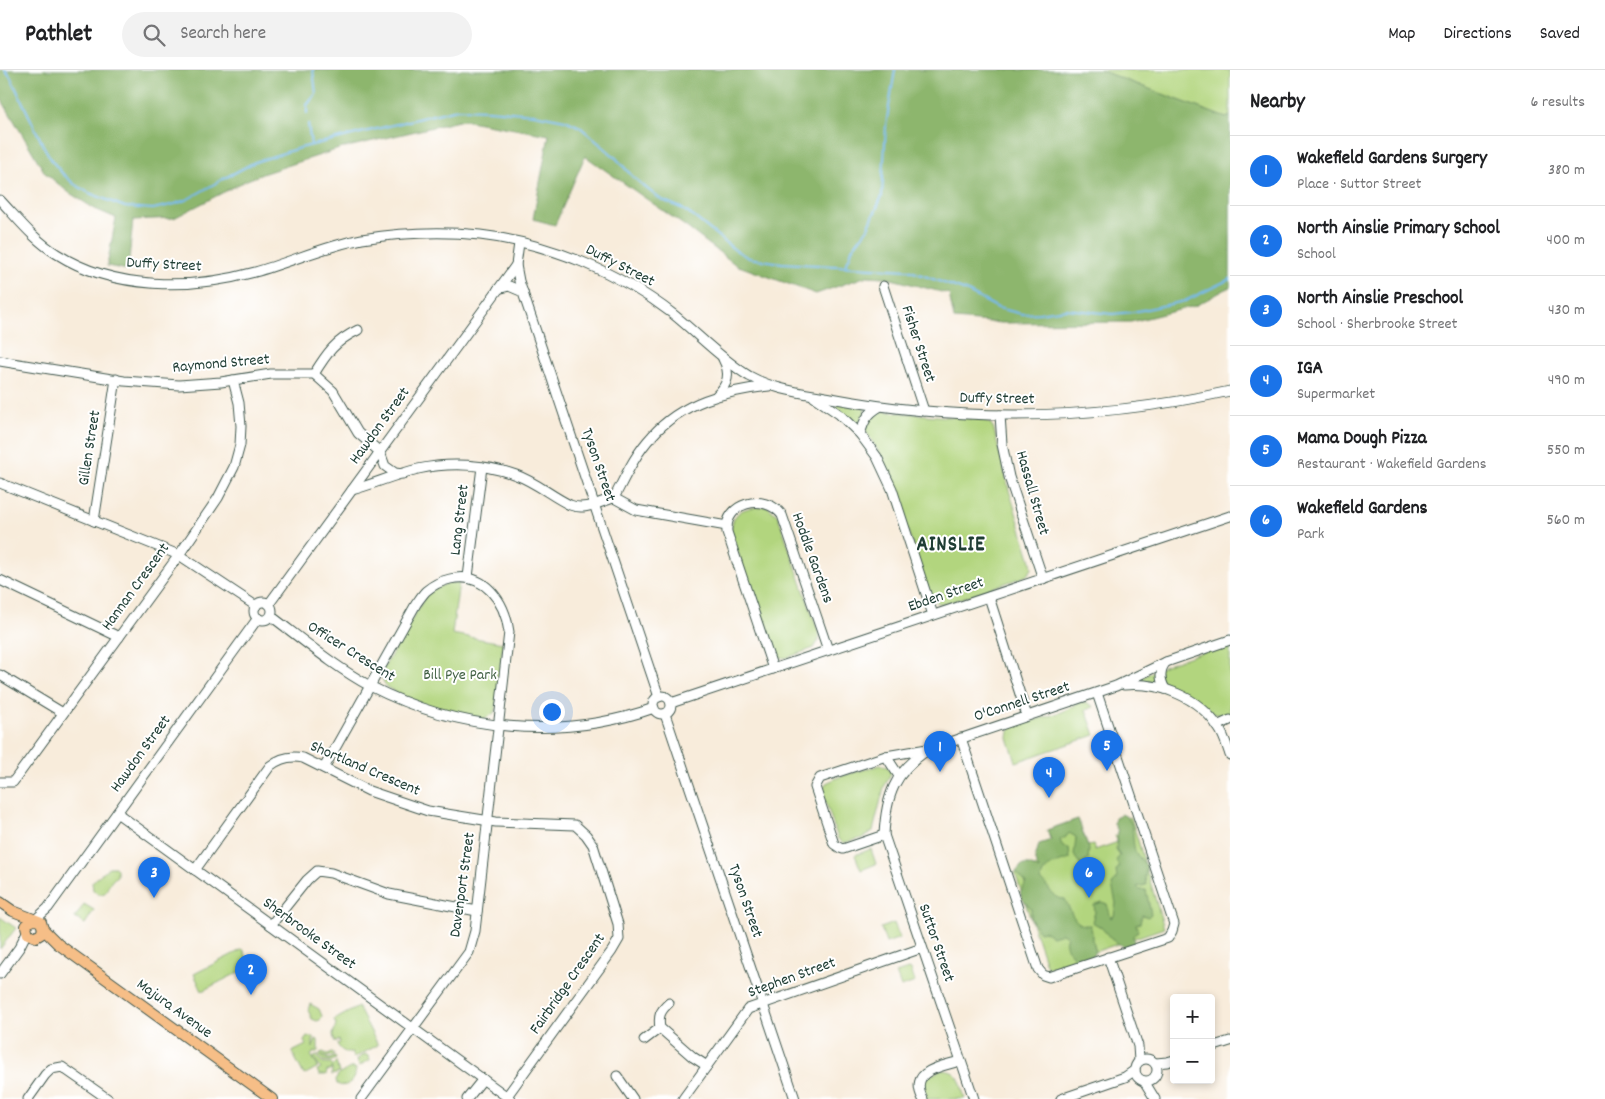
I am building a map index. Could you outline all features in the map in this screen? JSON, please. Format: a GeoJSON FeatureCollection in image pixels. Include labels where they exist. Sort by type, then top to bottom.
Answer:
{"type":"FeatureCollection","features":[{"type":"Feature","properties":{"kind":"main road","name":"Majura Avenue"},"geometry":{"type":"LineString","coordinates":[[0,902],[272,1099]]}},
{"type":"Feature","properties":{"kind":"street","name":"Duffy Street"},"geometry":{"type":"LineString","coordinates":[[0,200],[41,243],[59,256],[87,269],[118,278],[150,283],[182,284],[229,279],[305,254],[369,239],[415,234],[466,234],[519,243],[576,260],[629,286],[672,314],[723,359],[769,386],[879,407],[943,413],[1000,415],[1059,414],[1139,408],[1230,391]]}},
{"type":"Feature","properties":{"kind":"street","name":"Tyson Street"},"geometry":{"type":"LineString","coordinates":[[519,243],[516,265],[522,292],[660,696]]}},
{"type":"Feature","properties":{"kind":"street","name":"Hawdon Street"},"geometry":{"type":"LineString","coordinates":[[269,604],[516,265]]}},
{"type":"Feature","properties":{"kind":"street"},"geometry":{"type":"LineString","coordinates":[[498,289],[509,286],[522,292]]}},
{"type":"Feature","properties":{"kind":"street","name":"Fisher Street"},"geometry":{"type":"LineString","coordinates":[[883,286],[924,411]]}},
{"type":"Feature","properties":{"kind":"street"},"geometry":{"type":"LineString","coordinates":[[358,330],[339,341],[328,352],[314,374],[332,392],[358,434],[380,452],[387,467],[395,473],[403,474]]}},
{"type":"Feature","properties":{"kind":"street"},"geometry":{"type":"LineString","coordinates":[[717,395],[724,389],[728,380],[728,372],[723,359]]}},
{"type":"Feature","properties":{"kind":"street","name":"Raymond Street"},"geometry":{"type":"LineString","coordinates":[[0,361],[116,380],[179,385],[271,374],[314,374]]}},
{"type":"Feature","properties":{"kind":"street","name":"Gillen Street"},"geometry":{"type":"LineString","coordinates":[[94,521],[116,380]]}},
{"type":"Feature","properties":{"kind":"street","name":"Hannan Crescent"},"geometry":{"type":"LineString","coordinates":[[0,782],[13,782],[179,555],[218,498],[234,467],[240,445],[239,403],[233,380]]}},
{"type":"Feature","properties":{"kind":"street"},"geometry":{"type":"LineString","coordinates":[[352,490],[417,469],[443,466],[482,467],[516,475],[575,508],[586,507],[614,498],[638,454],[652,436],[666,422],[682,411],[717,395],[769,386]]}},
{"type":"Feature","properties":{"kind":"street"},"geometry":{"type":"LineString","coordinates":[[810,394],[839,414],[860,434],[877,457],[888,481],[933,615]]}},
{"type":"Feature","properties":{"kind":"street"},"geometry":{"type":"LineString","coordinates":[[860,434],[865,418],[870,412],[879,407]]}},
{"type":"Feature","properties":{"kind":"street","name":"Hassall Street"},"geometry":{"type":"LineString","coordinates":[[1000,415],[1002,444],[1009,477],[1043,579]]}},
{"type":"Feature","properties":{"kind":"street","name":"Lang Street"},"geometry":{"type":"LineString","coordinates":[[468,577],[482,467]]}},
{"type":"Feature","properties":{"kind":"street"},"geometry":{"type":"LineString","coordinates":[[0,483],[179,555],[256,606]]}},
{"type":"Feature","properties":{"kind":"street"},"geometry":{"type":"LineString","coordinates":[[614,498],[636,510],[727,526],[729,538],[773,669]]}},
{"type":"Feature","properties":{"kind":"street","name":"Hoddle Gardens"},"geometry":{"type":"LineString","coordinates":[[727,526],[737,510],[749,502],[764,503],[778,510],[786,522],[828,650]]}},
{"type":"Feature","properties":{"kind":"street","name":"Ebden Street"},"geometry":{"type":"LineString","coordinates":[[671,703],[1230,516]]}},
{"type":"Feature","properties":{"kind":"street"},"geometry":{"type":"LineString","coordinates":[[324,768],[416,604],[426,591],[440,582],[468,577]]}},
{"type":"Feature","properties":{"kind":"street","name":"Davenport Street"},"geometry":{"type":"LineString","coordinates":[[361,1099],[469,952],[475,931],[509,632],[507,617],[498,600],[485,586],[468,577]]}},
{"type":"Feature","properties":{"kind":"street"},"geometry":{"type":"LineString","coordinates":[[0,580],[119,637]]}},
{"type":"Feature","properties":{"kind":"street"},"geometry":{"type":"LineString","coordinates":[[989,597],[1027,716]]}},
{"type":"Feature","properties":{"kind":"street"},"geometry":{"type":"LineString","coordinates":[[262,602],[269,604],[272,610],[271,616],[266,620],[258,618],[254,612],[256,606],[262,602]]}},
{"type":"Feature","properties":{"kind":"street","name":"Officer Crescent"},"geometry":{"type":"LineString","coordinates":[[271,616],[327,658],[370,686],[413,705],[498,728],[558,728],[606,721],[654,708]]}},
{"type":"Feature","properties":{"kind":"street","name":"Hawdon Street"},"geometry":{"type":"LineString","coordinates":[[0,974],[35,929],[48,908],[258,618]]}},
{"type":"Feature","properties":{"kind":"street","name":"O'Connell Street"},"geometry":{"type":"LineString","coordinates":[[884,835],[843,849],[834,844],[815,786],[820,778],[886,756],[933,748],[1116,686],[1166,662],[1230,640]]}},
{"type":"Feature","properties":{"kind":"street"},"geometry":{"type":"LineString","coordinates":[[1165,689],[1161,675],[1162,666],[1166,662]]}},
{"type":"Feature","properties":{"kind":"street"},"geometry":{"type":"LineString","coordinates":[[0,675],[63,713]]}},
{"type":"Feature","properties":{"kind":"street"},"geometry":{"type":"LineString","coordinates":[[1116,686],[1152,685],[1184,697],[1200,707],[1217,726],[1230,755]]}},
{"type":"Feature","properties":{"kind":"street"},"geometry":{"type":"LineString","coordinates":[[961,738],[1038,969],[1043,974],[1049,977],[1168,938],[1174,924],[1096,693]]}},
{"type":"Feature","properties":{"kind":"street"},"geometry":{"type":"LineString","coordinates":[[660,696],[666,697],[671,703],[670,709],[665,714],[657,712],[654,708],[654,702],[660,696]]}},
{"type":"Feature","properties":{"kind":"street","name":"Tyson Street"},"geometry":{"type":"LineString","coordinates":[[665,714],[764,1002],[795,1099]]}},
{"type":"Feature","properties":{"kind":"street"},"geometry":{"type":"LineString","coordinates":[[1217,726],[1230,720]]}},
{"type":"Feature","properties":{"kind":"street","name":"Suttor Street"},"geometry":{"type":"LineString","coordinates":[[933,748],[914,760],[890,791],[885,812],[884,835],[974,1099]]}},
{"type":"Feature","properties":{"kind":"street","name":"Shortland Crescent"},"geometry":{"type":"LineString","coordinates":[[195,870],[270,766],[282,758],[295,756],[324,768],[369,791],[428,811],[487,821]]}},
{"type":"Feature","properties":{"kind":"street"},"geometry":{"type":"LineString","coordinates":[[886,756],[900,776]]}},
{"type":"Feature","properties":{"kind":"street","name":"Sherbrooke Street"},"geometry":{"type":"LineString","coordinates":[[117,813],[509,1098]]}},
{"type":"Feature","properties":{"kind":"street","name":"Fairbridge Crescent"},"geometry":{"type":"LineString","coordinates":[[487,821],[575,825],[586,834],[593,845],[618,924],[618,939],[612,951],[509,1098]]}},
{"type":"Feature","properties":{"kind":"street"},"geometry":{"type":"LineString","coordinates":[[271,925],[307,880],[318,871],[331,873],[389,894],[477,911]]}},
{"type":"Feature","properties":{"kind":"street","name":"Stephen Street"},"geometry":{"type":"LineString","coordinates":[[683,1099],[748,1009],[922,948]]}},
{"type":"Feature","properties":{"kind":"street"},"geometry":{"type":"LineString","coordinates":[[1108,958],[1143,1059]]}},
{"type":"Feature","properties":{"kind":"street"},"geometry":{"type":"LineString","coordinates":[[669,1004],[659,1014],[660,1028],[707,1066]]}},
{"type":"Feature","properties":{"kind":"street"},"geometry":{"type":"LineString","coordinates":[[644,1040],[660,1028]]}},
{"type":"Feature","properties":{"kind":"street"},"geometry":{"type":"LineString","coordinates":[[1215,1046],[1230,1041]]}},
{"type":"Feature","properties":{"kind":"street"},"geometry":{"type":"LineString","coordinates":[[1143,1059],[1156,1063],[1170,1061]]}},
{"type":"Feature","properties":{"kind":"street"},"geometry":{"type":"LineString","coordinates":[[1060,1099],[1125,1077],[1135,1070],[1143,1059]]}},
{"type":"Feature","properties":{"kind":"street"},"geometry":{"type":"LineString","coordinates":[[923,1099],[918,1089],[920,1078],[928,1070],[960,1061]]}},
{"type":"Feature","properties":{"kind":"street"},"geometry":{"type":"LineString","coordinates":[[1125,1077],[1143,1080],[1156,1075],[1170,1062]]}},
{"type":"Feature","properties":{"kind":"street"},"geometry":{"type":"LineString","coordinates":[[1154,1096],[1156,1063]]}},
{"type":"Feature","properties":{"kind":"street"},"geometry":{"type":"LineString","coordinates":[[28,1099],[51,1069],[62,1068],[108,1099]]}},
{"type":"Feature","properties":{"kind":"street"},"geometry":{"type":"LineString","coordinates":[[1135,1070],[1137,1076],[1143,1080],[1154,1096]]}},
{"type":"Feature","properties":{"kind":"street"},"geometry":{"type":"LineString","coordinates":[[617,1076],[633,1099]]}},
{"type":"Feature","properties":{"kind":"street"},"geometry":{"type":"LineString","coordinates":[[467,1099],[483,1079]]}},
{"type":"Feature","properties":{"kind":"green space"},"geometry":{"type":"Polygon","coordinates":[[[0,70],[1099,70],[1226,118],[1230,116],[1230,287],[1195,306],[1131,322],[1001,323],[954,319],[949,294],[884,277],[867,276],[816,294],[736,265],[685,226],[585,156],[555,225],[533,219],[549,135],[463,120],[339,149],[265,173],[247,180],[174,218],[133,220],[128,270],[107,266],[116,218],[95,209],[68,192],[45,173],[0,97],[0,70]]]}},
{"type":"Feature","properties":{"kind":"green space"},"geometry":{"type":"Polygon","coordinates":[[[1099,70],[1230,70],[1230,116],[1226,118],[1099,70]]]}},
{"type":"Feature","properties":{"kind":"green space"},"geometry":{"type":"Polygon","coordinates":[[[840,403],[865,408],[864,414],[857,425],[834,406],[840,403]]]}},
{"type":"Feature","properties":{"kind":"green space"},"geometry":{"type":"Polygon","coordinates":[[[880,411],[985,420],[991,424],[1031,561],[1032,569],[1026,576],[945,604],[938,603],[933,599],[882,457],[865,430],[870,418],[880,411]]]}},
{"type":"Feature","properties":{"kind":"green space"},"geometry":{"type":"Polygon","coordinates":[[[767,506],[778,516],[819,634],[819,640],[814,648],[786,658],[778,657],[770,650],[731,531],[732,523],[738,513],[748,508],[767,506]]]}},
{"type":"Feature","properties":{"kind":"green space","name":"Bill Pye Park"},"geometry":{"type":"Polygon","coordinates":[[[459,582],[452,634],[503,643],[496,707],[494,713],[485,719],[439,709],[409,699],[386,687],[382,678],[382,671],[426,595],[441,586],[459,582]]]}},
{"type":"Feature","properties":{"kind":"green space"},"geometry":{"type":"Polygon","coordinates":[[[1230,643],[1230,716],[1207,711],[1197,700],[1170,686],[1138,679],[1170,663],[1230,643]]]}},
{"type":"Feature","properties":{"kind":"green space"},"geometry":{"type":"Polygon","coordinates":[[[1086,702],[1094,707],[1086,710],[1095,735],[1016,762],[1008,738],[1012,727],[1019,722],[1032,721],[1086,702]]]}},
{"type":"Feature","properties":{"kind":"green space"},"geometry":{"type":"Polygon","coordinates":[[[880,765],[888,767],[891,773],[884,787],[873,831],[863,838],[843,843],[838,839],[822,791],[826,783],[839,777],[880,765]]]}},
{"type":"Feature","properties":{"kind":"green space"},"geometry":{"type":"Polygon","coordinates":[[[1121,814],[1132,825],[1134,848],[1147,866],[1146,885],[1137,887],[1140,890],[1146,890],[1151,914],[1148,917],[1142,915],[1140,923],[1136,924],[1138,931],[1133,936],[1135,944],[1125,948],[1111,939],[1101,927],[1092,922],[1095,912],[1094,905],[1102,902],[1107,904],[1111,918],[1114,916],[1116,903],[1112,885],[1117,877],[1116,871],[1119,867],[1116,861],[1120,855],[1116,849],[1118,831],[1114,824],[1115,817],[1121,814]]]}},
{"type":"Feature","properties":{"kind":"green space"},"geometry":{"type":"Polygon","coordinates":[[[1131,817],[1164,928],[1047,967],[1015,873],[1047,863],[1051,842],[1047,830],[1078,819],[1088,846],[1093,845],[1095,850],[1118,842],[1115,836],[1120,834],[1121,820],[1131,817]]]}},
{"type":"Feature","properties":{"kind":"green space"},"geometry":{"type":"Polygon","coordinates":[[[1078,819],[1089,849],[1088,860],[1081,866],[1074,855],[1076,837],[1069,833],[1060,840],[1063,847],[1069,848],[1070,859],[1047,868],[1041,880],[1054,895],[1060,899],[1065,899],[1077,921],[1090,925],[1095,950],[1093,956],[1087,960],[1076,961],[1068,949],[1066,943],[1067,936],[1062,933],[1052,936],[1044,931],[1039,932],[1031,919],[1031,909],[1020,893],[1026,883],[1016,872],[1022,865],[1030,865],[1039,870],[1035,859],[1039,844],[1051,840],[1047,830],[1078,819]]]}},
{"type":"Feature","properties":{"kind":"green space"},"geometry":{"type":"Polygon","coordinates":[[[871,849],[876,864],[861,870],[855,855],[871,849]]]}},
{"type":"Feature","properties":{"kind":"green space"},"geometry":{"type":"Polygon","coordinates":[[[109,867],[117,869],[117,876],[104,893],[98,894],[93,890],[92,882],[109,867]]]}},
{"type":"Feature","properties":{"kind":"green space"},"geometry":{"type":"Polygon","coordinates":[[[84,904],[94,910],[85,924],[75,918],[84,904]]]}},
{"type":"Feature","properties":{"kind":"green space"},"geometry":{"type":"Polygon","coordinates":[[[0,917],[16,928],[0,949],[0,917]]]}},
{"type":"Feature","properties":{"kind":"green space"},"geometry":{"type":"Polygon","coordinates":[[[894,923],[900,938],[886,943],[881,928],[894,923]]]}},
{"type":"Feature","properties":{"kind":"green space"},"geometry":{"type":"Polygon","coordinates":[[[243,949],[251,966],[202,991],[194,974],[243,949]]]}},
{"type":"Feature","properties":{"kind":"green space"},"geometry":{"type":"Polygon","coordinates":[[[908,969],[911,970],[915,982],[901,987],[896,973],[908,969]]]}},
{"type":"Feature","properties":{"kind":"green space"},"geometry":{"type":"Polygon","coordinates":[[[310,1004],[319,1009],[322,1016],[320,1020],[312,1019],[308,1010],[310,1004]]]}},
{"type":"Feature","properties":{"kind":"green space"},"geometry":{"type":"Polygon","coordinates":[[[358,1007],[378,1045],[354,1058],[352,1053],[345,1052],[340,1048],[337,1044],[340,1043],[339,1040],[335,1042],[333,1035],[336,1024],[334,1020],[358,1007]]]}},
{"type":"Feature","properties":{"kind":"green space"},"geometry":{"type":"Polygon","coordinates":[[[307,1037],[313,1037],[313,1048],[316,1039],[318,1040],[318,1051],[315,1053],[314,1051],[311,1055],[318,1067],[304,1075],[292,1052],[306,1045],[304,1041],[307,1037]]]}},
{"type":"Feature","properties":{"kind":"green space"},"geometry":{"type":"Polygon","coordinates":[[[323,1052],[327,1054],[333,1053],[334,1055],[327,1057],[320,1053],[323,1052]]]}},
{"type":"Feature","properties":{"kind":"green space"},"geometry":{"type":"Polygon","coordinates":[[[365,1054],[369,1056],[370,1060],[359,1066],[357,1060],[365,1054]]]}},
{"type":"Feature","properties":{"kind":"green space"},"geometry":{"type":"Polygon","coordinates":[[[317,1055],[322,1055],[329,1059],[335,1057],[336,1059],[323,1061],[317,1055]]]}},
{"type":"Feature","properties":{"kind":"green space"},"geometry":{"type":"Polygon","coordinates":[[[316,1056],[323,1063],[331,1063],[333,1066],[336,1062],[339,1073],[332,1075],[332,1067],[331,1070],[327,1071],[326,1075],[319,1075],[317,1070],[321,1069],[314,1059],[316,1056]]]}},
{"type":"Feature","properties":{"kind":"green space"},"geometry":{"type":"Polygon","coordinates":[[[350,1068],[356,1069],[354,1079],[346,1085],[337,1084],[338,1075],[350,1068]]]}},
{"type":"Feature","properties":{"kind":"green space"},"geometry":{"type":"Polygon","coordinates":[[[942,1070],[956,1075],[961,1083],[965,1099],[923,1099],[921,1079],[942,1070]]]}},
{"type":"Feature","properties":{"kind":"waterway"},"geometry":{"type":"LineString","coordinates":[[5,70],[10,76],[44,147],[62,173],[74,184],[89,193],[125,207],[153,209],[175,204],[188,199],[255,162],[296,149],[457,109],[489,110],[534,114],[565,120],[580,127],[615,157],[632,176],[660,199],[681,208],[735,250],[749,258],[782,263],[908,270],[966,291],[998,308],[1022,314],[1066,309],[1112,314],[1133,312],[1185,301],[1230,279]]}},
{"type":"Feature","properties":{"kind":"waterway"},"geometry":{"type":"LineString","coordinates":[[307,113],[307,105],[316,94],[313,70]]}},
{"type":"Feature","properties":{"kind":"waterway"},"geometry":{"type":"LineString","coordinates":[[845,266],[852,249],[868,228],[882,196],[886,125],[895,70]]}},
{"type":"Feature","properties":{"kind":"waterway"},"geometry":{"type":"LineString","coordinates":[[308,124],[311,145]]}},
{"type":"Feature","properties":{"kind":"place","name":"Mama Dough Pizza"},"geometry":{"type":"Point","coordinates":[1107,771]}},
{"type":"Feature","properties":{"kind":"place","name":"Wakefield Gardens Surgery"},"geometry":{"type":"Point","coordinates":[940,772]}},
{"type":"Feature","properties":{"kind":"place","name":"IGA"},"geometry":{"type":"Point","coordinates":[1049,798]}},
{"type":"Feature","properties":{"kind":"place","name":"North Ainslie Preschool"},"geometry":{"type":"Point","coordinates":[154,898]}},
{"type":"Feature","properties":{"kind":"place","name":"Wakefield Gardens"},"geometry":{"type":"Point","coordinates":[1089,898]}},
{"type":"Feature","properties":{"kind":"place","name":"North Ainslie Primary School"},"geometry":{"type":"Point","coordinates":[251,995]}},
{"type":"Feature","properties":{"kind":"district","name":"AINSLIE"},"geometry":{"type":"Point","coordinates":[951,546]}}]}
